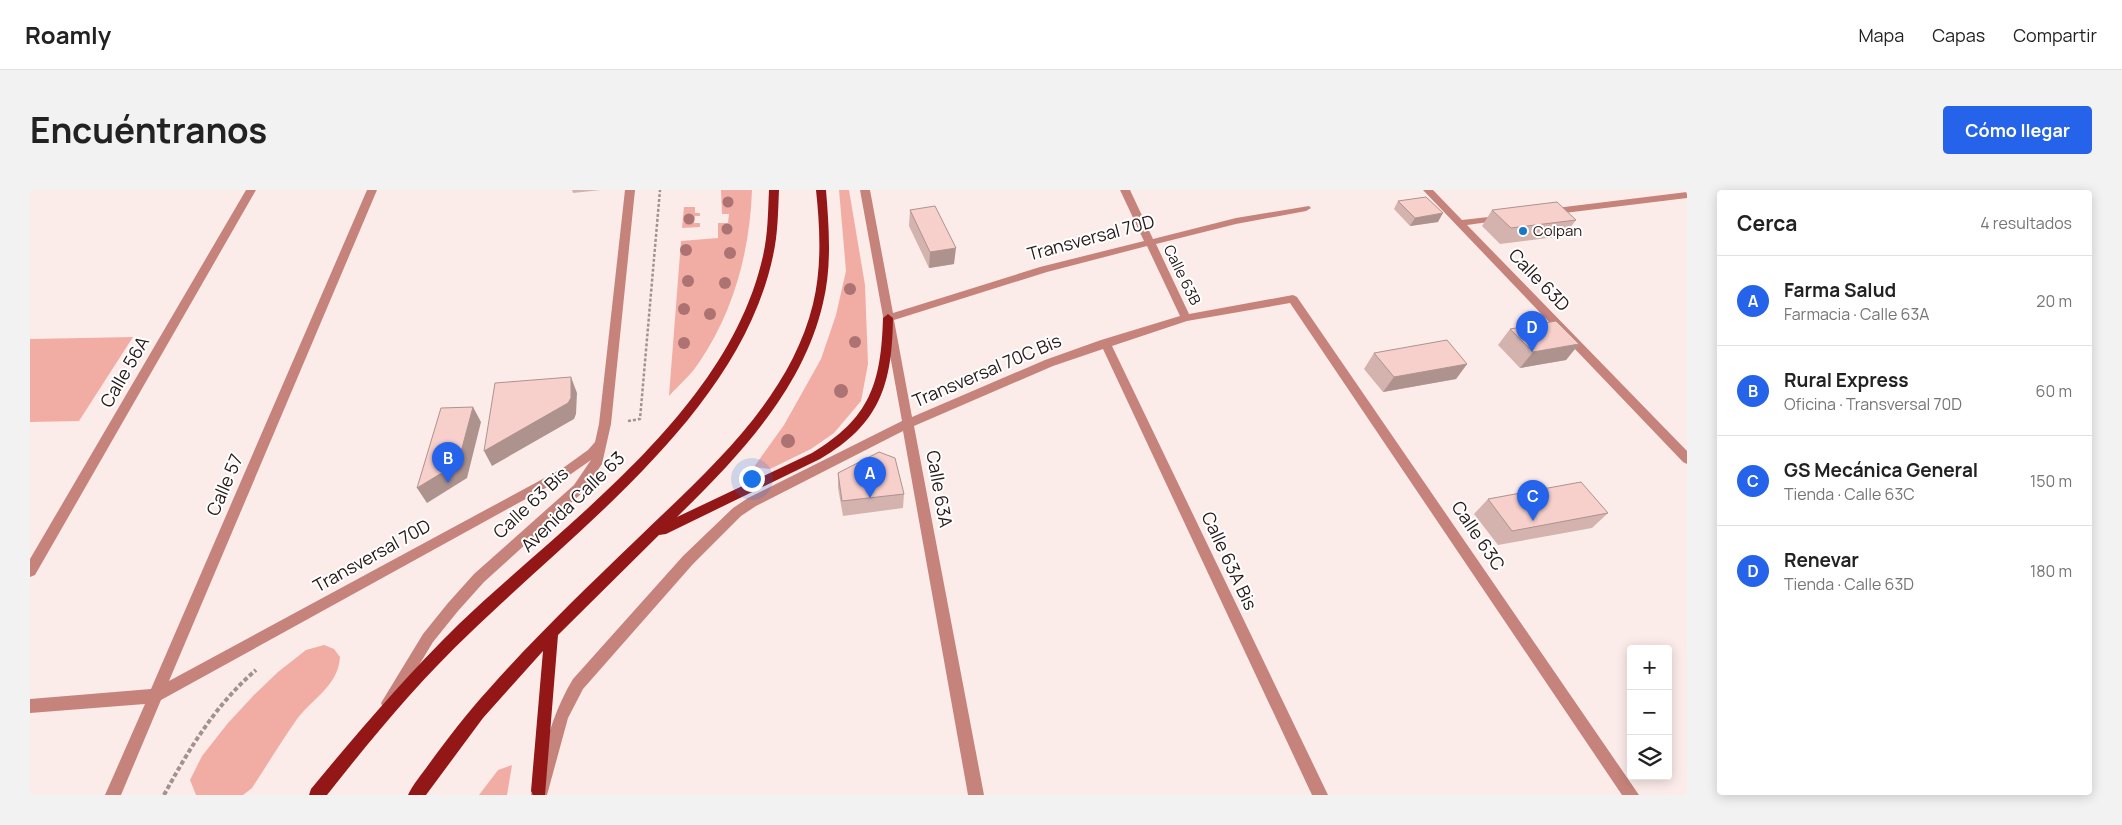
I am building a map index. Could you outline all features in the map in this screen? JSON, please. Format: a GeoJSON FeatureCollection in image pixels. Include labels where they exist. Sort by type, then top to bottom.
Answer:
{"type":"FeatureCollection","features":[{"type":"Feature","properties":{"kind":"main road","name":"Avenida Calle 63"},"geometry":{"type":"LineString","coordinates":[[317,795],[379,718],[480,613],[590,516],[692,405],[722,363],[744,326],[759,288],[770,249],[774,190]]}},
{"type":"Feature","properties":{"kind":"main road"},"geometry":{"type":"LineString","coordinates":[[416,795],[456,739],[500,688],[550,634],[746,438],[768,406],[793,366],[817,306],[822,279],[823,251],[821,190]]}},
{"type":"Feature","properties":{"kind":"main road"},"geometry":{"type":"LineString","coordinates":[[652,534],[816,456],[848,436],[860,424],[873,404],[881,382],[888,347],[888,318]]}},
{"type":"Feature","properties":{"kind":"main road"},"geometry":{"type":"LineString","coordinates":[[539,793],[550,634]]}},
{"type":"Feature","properties":{"kind":"street","name":"Calle 56A"},"geometry":{"type":"LineString","coordinates":[[30,571],[251,190]]}},
{"type":"Feature","properties":{"kind":"street","name":"Calle 57"},"geometry":{"type":"LineString","coordinates":[[113,795],[372,190]]}},
{"type":"Feature","properties":{"kind":"street","name":"Calle 63 Bis"},"geometry":{"type":"LineString","coordinates":[[379,718],[428,638],[452,607],[479,578],[578,489],[596,464],[602,442],[630,190]]}},
{"type":"Feature","properties":{"kind":"street","name":"Calle 63A"},"geometry":{"type":"LineString","coordinates":[[865,190],[976,795]]}},
{"type":"Feature","properties":{"kind":"street","name":"Calle 63B"},"geometry":{"type":"LineString","coordinates":[[1125,190],[1186,318]]}},
{"type":"Feature","properties":{"kind":"street","name":"Calle 63D"},"geometry":{"type":"LineString","coordinates":[[1428,190],[1687,459]]}},
{"type":"Feature","properties":{"kind":"street"},"geometry":{"type":"LineString","coordinates":[[1538,213],[1687,195]]}},
{"type":"Feature","properties":{"kind":"street","name":"Transversal 70D"},"geometry":{"type":"LineString","coordinates":[[888,318],[1044,269],[1236,221],[1306,208]]}},
{"type":"Feature","properties":{"kind":"street"},"geometry":{"type":"LineString","coordinates":[[1459,223],[1509,217]]}},
{"type":"Feature","properties":{"kind":"street","name":"Transversal 70C Bis"},"geometry":{"type":"LineString","coordinates":[[539,793],[566,704],[578,684],[641,611],[737,512],[752,502],[907,424],[1040,367],[1186,318],[1293,299]]}},
{"type":"Feature","properties":{"kind":"street","name":"Calle 63C"},"geometry":{"type":"LineString","coordinates":[[1293,299],[1631,795]]}},
{"type":"Feature","properties":{"kind":"street","name":"Calle 63A Bis"},"geometry":{"type":"LineString","coordinates":[[1105,344],[1320,795]]}},
{"type":"Feature","properties":{"kind":"street","name":"Transversal 70D"},"geometry":{"type":"LineString","coordinates":[[156,696],[567,471],[592,453],[602,442]]}},
{"type":"Feature","properties":{"kind":"street"},"geometry":{"type":"LineString","coordinates":[[30,706],[156,696]]}},
{"type":"Feature","properties":{"kind":"path"},"geometry":{"type":"LineString","coordinates":[[640,419],[660,190]]}},
{"type":"Feature","properties":{"kind":"path"},"geometry":{"type":"LineString","coordinates":[[164,795],[184,758],[244,681],[258,669]]}},
{"type":"Feature","properties":{"kind":"shaded area"},"geometry":{"type":"Polygon","coordinates":[[[721,190],[752,190],[751,213],[744,257],[731,301],[712,342],[693,370],[669,396],[681,241],[718,238],[718,223],[728,223],[729,214],[722,214],[721,190]]]}},
{"type":"Feature","properties":{"kind":"shaded area"},"geometry":{"type":"Polygon","coordinates":[[[839,190],[849,190],[865,285],[868,364],[861,401],[834,433],[811,449],[770,469],[754,467],[784,425],[821,359],[836,315],[846,271],[839,190]]]}},
{"type":"Feature","properties":{"kind":"shaded area"},"geometry":{"type":"Polygon","coordinates":[[[684,207],[695,207],[695,213],[700,213],[700,216],[695,216],[694,223],[700,223],[700,227],[682,228],[684,207]]]}},
{"type":"Feature","properties":{"kind":"shaded area"},"geometry":{"type":"Polygon","coordinates":[[[133,337],[79,421],[30,422],[30,339],[133,337]]]}},
{"type":"Feature","properties":{"kind":"shaded area"},"geometry":{"type":"Polygon","coordinates":[[[324,645],[334,649],[340,657],[335,676],[324,691],[297,719],[252,788],[243,795],[196,795],[190,780],[202,756],[228,723],[278,672],[306,650],[324,645]]]}},
{"type":"Feature","properties":{"kind":"shaded area"},"geometry":{"type":"Polygon","coordinates":[[[512,765],[507,795],[479,795],[498,770],[512,765]]]}},
{"type":"Feature","properties":{"kind":"building"},"geometry":{"type":"Polygon","coordinates":[[[1426,197],[1443,213],[1415,218],[1398,201],[1426,197]]]}},
{"type":"Feature","properties":{"kind":"building"},"geometry":{"type":"Polygon","coordinates":[[[1557,202],[1576,220],[1511,228],[1492,210],[1557,202]]]}},
{"type":"Feature","properties":{"kind":"building"},"geometry":{"type":"Polygon","coordinates":[[[935,206],[956,248],[930,252],[910,210],[935,206]]]}},
{"type":"Feature","properties":{"kind":"building"},"geometry":{"type":"Polygon","coordinates":[[[1556,321],[1579,344],[1533,352],[1510,329],[1556,321]]]}},
{"type":"Feature","properties":{"kind":"building"},"geometry":{"type":"Polygon","coordinates":[[[1447,340],[1467,364],[1394,377],[1374,353],[1447,340]]]}},
{"type":"Feature","properties":{"kind":"building"},"geometry":{"type":"Polygon","coordinates":[[[571,377],[571,398],[568,403],[484,451],[495,383],[571,377]]]}},
{"type":"Feature","properties":{"kind":"building"},"geometry":{"type":"Polygon","coordinates":[[[473,407],[458,463],[417,488],[441,408],[473,407]]]}},
{"type":"Feature","properties":{"kind":"building"},"geometry":{"type":"Polygon","coordinates":[[[879,452],[895,458],[904,494],[842,501],[838,473],[879,452]]]}},
{"type":"Feature","properties":{"kind":"building"},"geometry":{"type":"Polygon","coordinates":[[[1581,482],[1608,513],[1512,531],[1488,499],[1581,482]]]}},
{"type":"Feature","properties":{"kind":"place","name":"Colpan"},"geometry":{"type":"Point","coordinates":[1523,231]}},
{"type":"Feature","properties":{"kind":"place","name":"Renevar"},"geometry":{"type":"Point","coordinates":[1532,352]}},
{"type":"Feature","properties":{"kind":"place","name":"Rural Express"},"geometry":{"type":"Point","coordinates":[448,483]}},
{"type":"Feature","properties":{"kind":"place","name":"Farma Salud"},"geometry":{"type":"Point","coordinates":[870,498]}},
{"type":"Feature","properties":{"kind":"place","name":"GS Mecánica General"},"geometry":{"type":"Point","coordinates":[1533,521]}}]}
